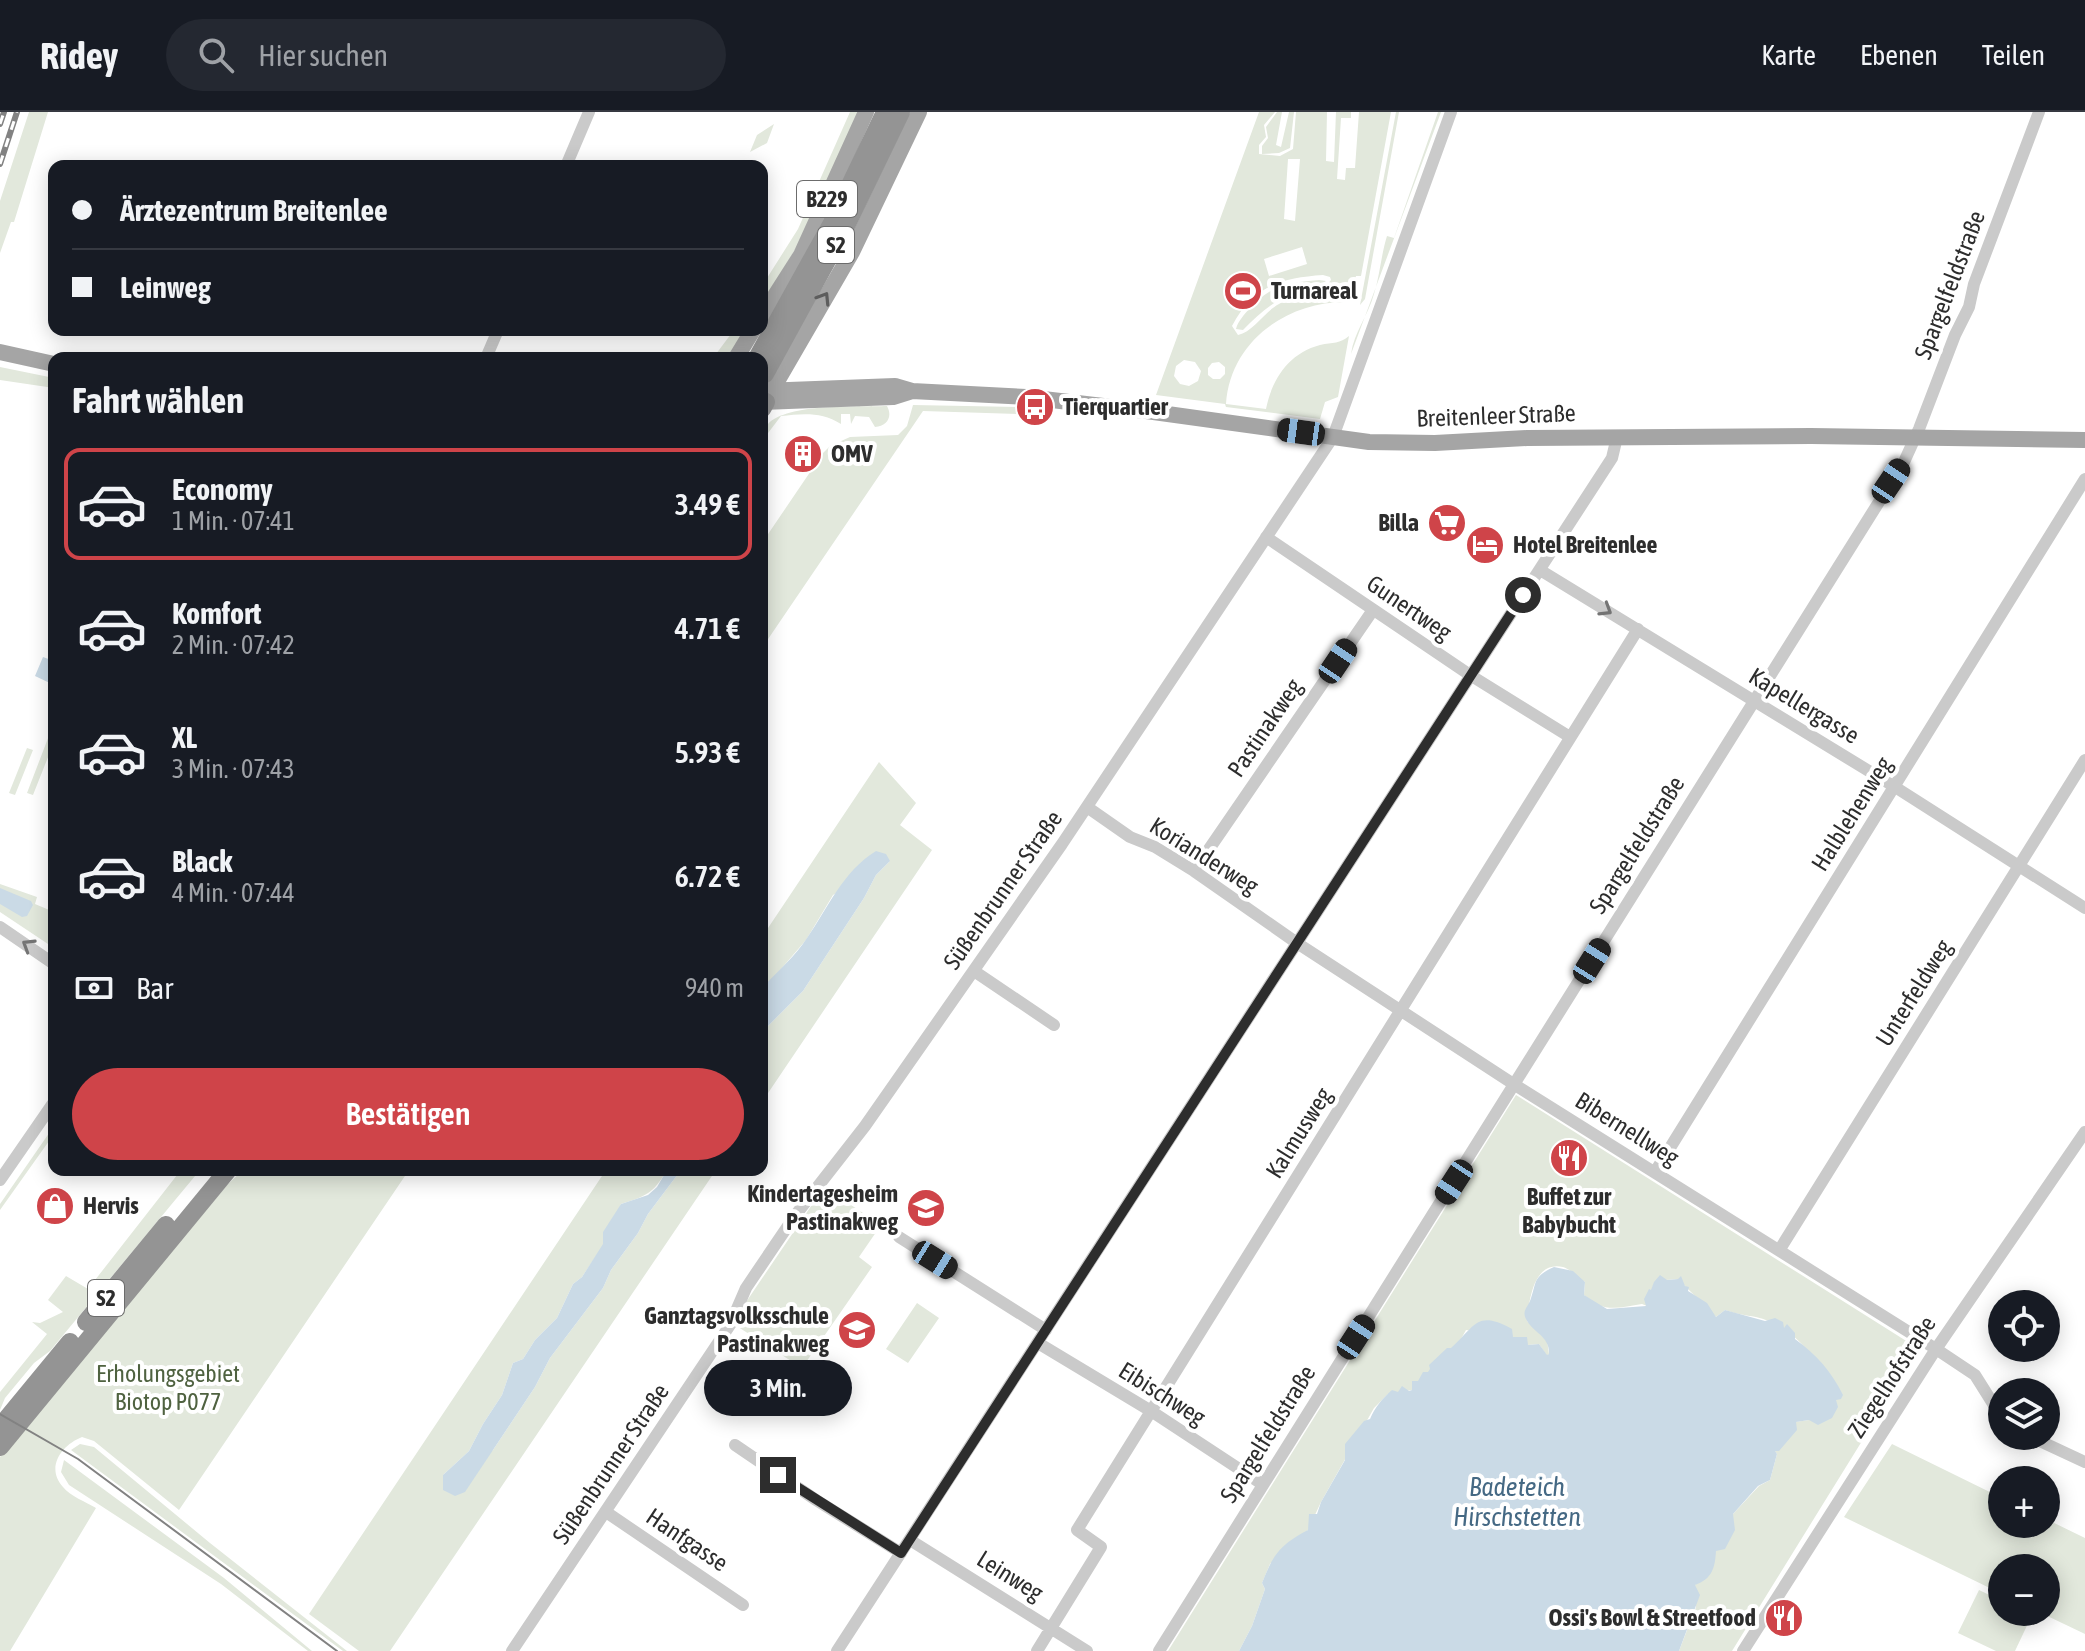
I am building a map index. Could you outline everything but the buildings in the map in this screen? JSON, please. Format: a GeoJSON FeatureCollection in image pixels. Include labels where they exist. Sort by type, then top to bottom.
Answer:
{"type":"FeatureCollection","features":[{"type":"Feature","properties":{"kind":"highway","name":"S2"},"geometry":{"type":"LineString","coordinates":[[768,379],[832,223],[885,112]]}},
{"type":"Feature","properties":{"kind":"highway","name":"S2"},"geometry":{"type":"LineString","coordinates":[[768,381],[901,112]]}},
{"type":"Feature","properties":{"kind":"highway","name":"S2"},"geometry":{"type":"LineString","coordinates":[[0,1427],[217,1176]]}},
{"type":"Feature","properties":{"kind":"highway","name":"S2"},"geometry":{"type":"LineString","coordinates":[[0,1447],[218,1176]]}},
{"type":"Feature","properties":{"kind":"main road","name":"B229"},"geometry":{"type":"LineString","coordinates":[[768,307],[801,255],[866,112]]}},
{"type":"Feature","properties":{"kind":"main road","name":"B229"},"geometry":{"type":"LineString","coordinates":[[768,384],[790,355],[862,232],[919,112]]}},
{"type":"Feature","properties":{"kind":"main road"},"geometry":{"type":"LineString","coordinates":[[0,352],[48,363]]}},
{"type":"Feature","properties":{"kind":"main road"},"geometry":{"type":"LineString","coordinates":[[790,355],[796,374],[813,388]]}},
{"type":"Feature","properties":{"kind":"main road","name":"Breitenleer Straße"},"geometry":{"type":"LineString","coordinates":[[768,391],[886,385],[912,391],[1026,397],[1369,442],[1617,437],[2085,440]]}},
{"type":"Feature","properties":{"kind":"main road","name":"Breitenleer Straße"},"geometry":{"type":"LineString","coordinates":[[768,391],[893,397],[912,391]]}},
{"type":"Feature","properties":{"kind":"street"},"geometry":{"type":"LineString","coordinates":[[569,160],[589,112]]}},
{"type":"Feature","properties":{"kind":"street","name":"Süßenbrunner Straße"},"geometry":{"type":"LineString","coordinates":[[512,1651],[730,1325],[746,1288],[794,1217],[863,1128],[974,971],[1333,437],[1451,112]]}},
{"type":"Feature","properties":{"kind":"street","name":"Spargelfeldstraße"},"geometry":{"type":"LineString","coordinates":[[1159,1651],[1904,462],[1969,307],[1974,284],[2039,112]]}},
{"type":"Feature","properties":{"kind":"street"},"geometry":{"type":"LineString","coordinates":[[837,1651],[1612,458],[1617,437]]}},
{"type":"Feature","properties":{"kind":"street","name":"Halblehenweg"},"geometry":{"type":"LineString","coordinates":[[1655,1172],[2085,479]]}},
{"type":"Feature","properties":{"kind":"street","name":"Gunertweg"},"geometry":{"type":"LineString","coordinates":[[1266,537],[1470,675],[1570,737]]}},
{"type":"Feature","properties":{"kind":"street","name":"Kapellergasse"},"geometry":{"type":"LineString","coordinates":[[1540,570],[1895,787],[2085,908]]}},
{"type":"Feature","properties":{"kind":"street","name":"Pastinakweg"},"geometry":{"type":"LineString","coordinates":[[1194,871],[1373,610]]}},
{"type":"Feature","properties":{"kind":"street","name":"Kalmusweg"},"geometry":{"type":"LineString","coordinates":[[1037,1651],[1101,1547],[1077,1530],[1638,629]]}},
{"type":"Feature","properties":{"kind":"street","name":"Unterfeldweg"},"geometry":{"type":"LineString","coordinates":[[1780,1249],[2085,760]]}},
{"type":"Feature","properties":{"kind":"street","name":"Korianderweg"},"geometry":{"type":"LineString","coordinates":[[1087,807],[1130,837],[1155,847],[1194,871],[1297,943]]}},
{"type":"Feature","properties":{"kind":"street"},"geometry":{"type":"LineString","coordinates":[[0,927],[48,960]]}},
{"type":"Feature","properties":{"kind":"street","name":"Bibernellweg"},"geometry":{"type":"LineString","coordinates":[[1297,943],[1515,1085],[1936,1349],[1975,1375],[1988,1396]]}},
{"type":"Feature","properties":{"kind":"street"},"geometry":{"type":"LineString","coordinates":[[974,971],[1054,1025]]}},
{"type":"Feature","properties":{"kind":"street"},"geometry":{"type":"LineString","coordinates":[[0,1180],[48,1111]]}},
{"type":"Feature","properties":{"kind":"street","name":"Ziegelhofstraße"},"geometry":{"type":"LineString","coordinates":[[1743,1651],[1936,1349],[2083,1137]]}},
{"type":"Feature","properties":{"kind":"street"},"geometry":{"type":"LineString","coordinates":[[899,1237],[1046,1330]]}},
{"type":"Feature","properties":{"kind":"street","name":"Eibischweg"},"geometry":{"type":"LineString","coordinates":[[1038,1343],[1151,1411],[1262,1484]]}},
{"type":"Feature","properties":{"kind":"street"},"geometry":{"type":"LineString","coordinates":[[735,1445],[901,1553]]}},
{"type":"Feature","properties":{"kind":"street"},"geometry":{"type":"LineString","coordinates":[[2059,1450],[2085,1462]]}},
{"type":"Feature","properties":{"kind":"street","name":"Hanfgasse"},"geometry":{"type":"LineString","coordinates":[[606,1512],[743,1605]]}},
{"type":"Feature","properties":{"kind":"street","name":"Leinweg"},"geometry":{"type":"LineString","coordinates":[[910,1540],[1087,1651]]}},
{"type":"Feature","properties":{"kind":"green space"},"geometry":{"type":"Polygon","coordinates":[[[29,112],[48,112],[14,222],[11,222],[0,253],[0,201],[29,112]]]}},
{"type":"Feature","properties":{"kind":"green space"},"geometry":{"type":"Polygon","coordinates":[[[850,112],[860,112],[802,238],[768,295],[768,276],[798,229],[850,112]]]}},
{"type":"Feature","properties":{"kind":"green space"},"geometry":{"type":"Polygon","coordinates":[[[1259,112],[1275,112],[1264,125],[1266,137],[1259,145],[1259,154],[1280,156],[1293,149],[1296,112],[1327,112],[1326,161],[1334,162],[1336,112],[1351,112],[1351,118],[1341,118],[1337,179],[1345,180],[1346,168],[1355,168],[1359,112],[1391,112],[1361,276],[1356,276],[1353,289],[1357,291],[1347,293],[1345,302],[1302,309],[1265,330],[1250,344],[1230,382],[1226,404],[1266,409],[1273,387],[1291,361],[1309,349],[1339,342],[1349,336],[1338,397],[1325,402],[1320,419],[1156,395],[1259,112]],[[1288,159],[1284,219],[1295,221],[1300,159],[1288,159]],[[1302,247],[1264,259],[1269,276],[1307,264],[1302,247]],[[1323,275],[1294,279],[1270,287],[1249,302],[1232,326],[1238,335],[1249,330],[1279,304],[1314,292],[1331,280],[1323,275]],[[1184,360],[1176,366],[1174,376],[1180,384],[1189,386],[1198,381],[1201,371],[1195,362],[1184,360]],[[1219,362],[1212,363],[1208,375],[1213,379],[1220,379],[1225,374],[1225,367],[1219,362]]]}},
{"type":"Feature","properties":{"kind":"green space"},"geometry":{"type":"Polygon","coordinates":[[[1277,112],[1282,112],[1276,145],[1281,147],[1289,112],[1294,112],[1290,148],[1279,153],[1262,154],[1262,146],[1268,138],[1266,127],[1277,112]]]}},
{"type":"Feature","properties":{"kind":"green space"},"geometry":{"type":"Polygon","coordinates":[[[1396,112],[1399,112],[1365,299],[1360,305],[1396,112]]]}},
{"type":"Feature","properties":{"kind":"green space"},"geometry":{"type":"Polygon","coordinates":[[[1438,112],[1441,112],[1395,235],[1438,112]]]}},
{"type":"Feature","properties":{"kind":"green space"},"geometry":{"type":"Polygon","coordinates":[[[774,124],[767,143],[750,152],[757,135],[774,124]]]}},
{"type":"Feature","properties":{"kind":"green space"},"geometry":{"type":"Polygon","coordinates":[[[1387,236],[1394,238],[1376,286],[1387,236]]]}},
{"type":"Feature","properties":{"kind":"green space"},"geometry":{"type":"Polygon","coordinates":[[[1326,281],[1283,298],[1264,310],[1243,330],[1236,329],[1250,308],[1274,289],[1326,281]]]}},
{"type":"Feature","properties":{"kind":"green space"},"geometry":{"type":"Polygon","coordinates":[[[730,336],[743,336],[731,352],[718,352],[730,336]]]}},
{"type":"Feature","properties":{"kind":"green space"},"geometry":{"type":"Polygon","coordinates":[[[0,367],[48,377],[48,387],[0,380],[0,367]]]}},
{"type":"Feature","properties":{"kind":"green space"},"geometry":{"type":"Polygon","coordinates":[[[913,405],[1021,407],[1018,414],[923,411],[768,639],[768,534],[830,446],[850,437],[898,435],[907,426],[913,405]]]}},
{"type":"Feature","properties":{"kind":"green space"},"geometry":{"type":"Polygon","coordinates":[[[887,406],[889,414],[883,425],[875,427],[869,417],[855,416],[851,424],[850,414],[841,414],[841,424],[818,415],[781,416],[768,433],[768,424],[777,417],[806,409],[887,406]]]}},
{"type":"Feature","properties":{"kind":"green space"},"geometry":{"type":"Polygon","coordinates":[[[48,738],[48,757],[33,795],[27,793],[48,738]]]}},
{"type":"Feature","properties":{"kind":"green space"},"geometry":{"type":"Polygon","coordinates":[[[27,748],[33,750],[15,795],[9,793],[27,748]]]}},
{"type":"Feature","properties":{"kind":"green space"},"geometry":{"type":"Polygon","coordinates":[[[879,762],[916,803],[900,825],[932,850],[768,1093],[768,1026],[803,991],[876,875],[890,861],[833,895],[806,940],[768,984],[768,928],[879,762]]]}},
{"type":"Feature","properties":{"kind":"green space"},"geometry":{"type":"Polygon","coordinates":[[[0,884],[37,897],[35,904],[48,909],[48,944],[0,912],[0,884]]]}},
{"type":"Feature","properties":{"kind":"green space"},"geometry":{"type":"Polygon","coordinates":[[[1516,1095],[1919,1349],[1732,1651],[1679,1651],[1696,1607],[1695,1585],[1716,1551],[1733,1514],[1759,1486],[1770,1480],[1777,1454],[1774,1450],[1795,1422],[1809,1420],[1836,1399],[1841,1399],[1806,1349],[1784,1329],[1756,1317],[1725,1310],[1716,1317],[1678,1279],[1653,1286],[1647,1306],[1611,1308],[1590,1301],[1584,1295],[1585,1282],[1563,1267],[1553,1267],[1545,1270],[1534,1284],[1527,1321],[1547,1340],[1547,1356],[1539,1344],[1528,1345],[1513,1337],[1466,1330],[1412,1390],[1388,1394],[1374,1408],[1308,1530],[1270,1564],[1252,1626],[1239,1651],[1168,1651],[1516,1095]]]}},
{"type":"Feature","properties":{"kind":"green space"},"geometry":{"type":"Polygon","coordinates":[[[48,1135],[48,1142],[0,1210],[0,1204],[48,1135]]]}},
{"type":"Feature","properties":{"kind":"green space"},"geometry":{"type":"Polygon","coordinates":[[[176,1176],[195,1176],[50,1351],[34,1363],[5,1398],[0,1410],[0,1392],[47,1334],[32,1322],[40,1323],[63,1312],[48,1300],[66,1276],[88,1289],[176,1176]]]}},
{"type":"Feature","properties":{"kind":"green space","name":"Erholungsgebiet Biotop P077"},"geometry":{"type":"Polygon","coordinates":[[[237,1176],[405,1176],[179,1510],[94,1441],[82,1437],[62,1451],[56,1464],[58,1479],[70,1493],[96,1508],[10,1651],[0,1651],[0,1457],[237,1176]]]}},
{"type":"Feature","properties":{"kind":"green space"},"geometry":{"type":"Polygon","coordinates":[[[602,1176],[663,1176],[648,1193],[621,1204],[604,1244],[582,1277],[573,1284],[557,1318],[535,1340],[523,1359],[513,1363],[502,1395],[469,1451],[443,1475],[493,1450],[535,1387],[550,1358],[603,1288],[611,1270],[676,1176],[712,1176],[390,1651],[359,1651],[309,1614],[602,1176]]]}},
{"type":"Feature","properties":{"kind":"green space"},"geometry":{"type":"Polygon","coordinates":[[[824,1187],[881,1225],[859,1257],[872,1267],[802,1368],[735,1325],[740,1311],[824,1187]]]}},
{"type":"Feature","properties":{"kind":"green space"},"geometry":{"type":"Polygon","coordinates":[[[917,1303],[939,1318],[908,1363],[886,1349],[917,1303]]]}},
{"type":"Feature","properties":{"kind":"green space"},"geometry":{"type":"Polygon","coordinates":[[[80,1444],[94,1447],[347,1651],[71,1450],[80,1444]]]}},
{"type":"Feature","properties":{"kind":"green space"},"geometry":{"type":"Polygon","coordinates":[[[1892,1444],[1988,1491],[1988,1538],[2060,1538],[2060,1526],[2085,1538],[2085,1634],[2060,1622],[2060,1554],[1988,1554],[1988,1587],[1844,1517],[1892,1444]]]}},
{"type":"Feature","properties":{"kind":"green space"},"geometry":{"type":"Polygon","coordinates":[[[64,1460],[224,1578],[312,1651],[221,1584],[69,1485],[61,1472],[64,1460]]]}},
{"type":"Feature","properties":{"kind":"green space"},"geometry":{"type":"Polygon","coordinates":[[[1979,1590],[1988,1594],[1988,1626],[2027,1626],[2015,1651],[1996,1651],[1958,1633],[1979,1590]]]}},
{"type":"Feature","properties":{"kind":"water"},"geometry":{"type":"Polygon","coordinates":[[[43,657],[48,659],[48,682],[35,676],[43,657]]]}},
{"type":"Feature","properties":{"kind":"water"},"geometry":{"type":"Polygon","coordinates":[[[876,851],[886,854],[890,861],[876,875],[803,991],[768,1026],[768,982],[803,944],[845,879],[876,851]]]}},
{"type":"Feature","properties":{"kind":"water"},"geometry":{"type":"Polygon","coordinates":[[[0,888],[31,901],[33,905],[27,916],[22,917],[0,904],[0,888]]]}},
{"type":"Feature","properties":{"kind":"water"},"geometry":{"type":"Polygon","coordinates":[[[663,1176],[676,1176],[611,1270],[603,1288],[550,1358],[535,1387],[465,1492],[455,1496],[443,1490],[443,1475],[469,1451],[502,1395],[513,1363],[523,1359],[535,1340],[557,1318],[573,1284],[582,1277],[603,1244],[603,1232],[621,1204],[648,1195],[663,1176]]]}},
{"type":"Feature","properties":{"kind":"water","name":"Badeteich Hirschstetten"},"geometry":{"type":"Polygon","coordinates":[[[1554,1267],[1573,1271],[1585,1282],[1584,1295],[1607,1309],[1646,1306],[1644,1299],[1660,1275],[1667,1280],[1681,1276],[1685,1286],[1689,1287],[1688,1291],[1707,1303],[1716,1317],[1725,1310],[1765,1321],[1775,1318],[1783,1322],[1784,1328],[1787,1324],[1795,1333],[1795,1339],[1817,1357],[1843,1395],[1836,1400],[1838,1407],[1832,1418],[1818,1425],[1809,1420],[1796,1422],[1797,1430],[1779,1451],[1775,1451],[1777,1454],[1770,1480],[1758,1486],[1733,1514],[1735,1530],[1725,1549],[1716,1551],[1712,1572],[1695,1585],[1700,1595],[1679,1651],[1239,1651],[1252,1626],[1265,1589],[1262,1583],[1274,1557],[1284,1545],[1308,1530],[1309,1514],[1317,1514],[1345,1460],[1345,1444],[1364,1421],[1370,1419],[1388,1393],[1392,1390],[1398,1392],[1402,1386],[1412,1390],[1412,1381],[1418,1381],[1447,1348],[1451,1348],[1471,1327],[1483,1321],[1500,1323],[1512,1329],[1513,1337],[1527,1337],[1528,1345],[1539,1344],[1549,1354],[1547,1343],[1529,1324],[1525,1310],[1536,1281],[1554,1267]]]}},
{"type":"Feature","properties":{"kind":"tram line"},"geometry":{"type":"LineString","coordinates":[[0,1414],[78,1459],[337,1651]]}},
{"type":"Feature","properties":{"kind":"railway"},"geometry":{"type":"LineString","coordinates":[[0,124],[4,112]]}},
{"type":"Feature","properties":{"kind":"railway"},"geometry":{"type":"LineString","coordinates":[[0,164],[17,112]]}},
{"type":"Feature","properties":{"kind":"place","name":"Turnareal"},"geometry":{"type":"Point","coordinates":[1243,291]}},
{"type":"Feature","properties":{"kind":"place","name":"Tierquartier"},"geometry":{"type":"Point","coordinates":[1035,407]}},
{"type":"Feature","properties":{"kind":"place","name":"OMV"},"geometry":{"type":"Point","coordinates":[803,454]}},
{"type":"Feature","properties":{"kind":"place","name":"Billa"},"geometry":{"type":"Point","coordinates":[1447,523]}},
{"type":"Feature","properties":{"kind":"place","name":"Hotel Breitenlee"},"geometry":{"type":"Point","coordinates":[1485,545]}},
{"type":"Feature","properties":{"kind":"place","name":"Buffet zur Babybucht"},"geometry":{"type":"Point","coordinates":[1569,1158]}},
{"type":"Feature","properties":{"kind":"place","name":"Hervis"},"geometry":{"type":"Point","coordinates":[55,1206]}},
{"type":"Feature","properties":{"kind":"place","name":"Kindertagesheim Pastinakweg"},"geometry":{"type":"Point","coordinates":[926,1208]}},
{"type":"Feature","properties":{"kind":"place","name":"Ganztagsvolksschule Pastinakweg"},"geometry":{"type":"Point","coordinates":[857,1330]}},
{"type":"Feature","properties":{"kind":"place","name":"Ossi's Bowl & Streetfood"},"geometry":{"type":"Point","coordinates":[1784,1618]}},
{"type":"Feature","properties":{"kind":"route"},"geometry":{"type":"LineString","coordinates":[[778,1475],[901,1553],[1523,595]]}}]}
